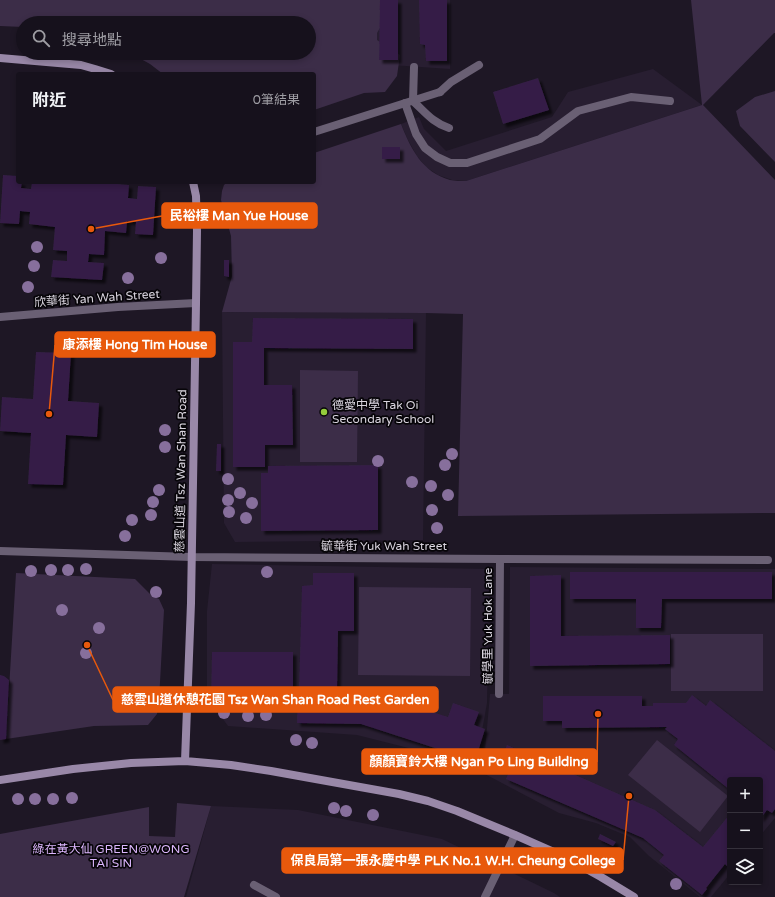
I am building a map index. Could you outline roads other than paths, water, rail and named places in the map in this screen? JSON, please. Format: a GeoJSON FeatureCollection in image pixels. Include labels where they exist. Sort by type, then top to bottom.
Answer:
{"type":"FeatureCollection","features":[{"type":"Feature","properties":{"kind":"main road"},"geometry":{"type":"LineString","coordinates":[[0,58],[16,59]]}},
{"type":"Feature","properties":{"kind":"main road"},"geometry":{"type":"LineString","coordinates":[[23,60],[81,65],[104,72]]}},
{"type":"Feature","properties":{"kind":"main road","name":"慈雲山道 Tsz Wan Shan Road"},"geometry":{"type":"LineString","coordinates":[[185,761],[192,556],[196,303],[197,231],[196,196],[193,184]]}},
{"type":"Feature","properties":{"kind":"main road"},"geometry":{"type":"LineString","coordinates":[[0,780],[124,763],[185,761],[231,765],[271,771],[399,794],[457,811],[515,835],[565,858],[634,897]]}},
{"type":"Feature","properties":{"kind":"street"},"geometry":{"type":"LineString","coordinates":[[316,131],[440,92],[451,82],[479,65]]}},
{"type":"Feature","properties":{"kind":"street"},"geometry":{"type":"LineString","coordinates":[[414,67],[409,102],[416,134],[425,148],[437,157],[450,163],[467,163],[540,140],[578,112],[631,97],[670,101]]}},
{"type":"Feature","properties":{"kind":"street"},"geometry":{"type":"LineString","coordinates":[[409,102],[433,120],[450,128]]}},
{"type":"Feature","properties":{"kind":"street","name":"欣華街 Yan Wah Street"},"geometry":{"type":"LineString","coordinates":[[0,317],[118,307],[196,303]]}},
{"type":"Feature","properties":{"kind":"street","name":"毓華街 Yuk Wah Street"},"geometry":{"type":"LineString","coordinates":[[0,551],[192,556],[768,560]]}},
{"type":"Feature","properties":{"kind":"street","name":"毓學里 Yuk Hok Lane"},"geometry":{"type":"LineString","coordinates":[[499,694],[500,559]]}},
{"type":"Feature","properties":{"kind":"street"},"geometry":{"type":"LineString","coordinates":[[485,897],[515,835]]}},
{"type":"Feature","properties":{"kind":"street"},"geometry":{"type":"LineString","coordinates":[[254,885],[276,897]]}},
{"type":"Feature","properties":{"kind":"place","name":"民裕樓 Man Yue House"},"geometry":{"type":"Point","coordinates":[91,229]}},
{"type":"Feature","properties":{"kind":"place","name":"德愛中學 Tak Oi Secondary School"},"geometry":{"type":"Point","coordinates":[324,412]}},
{"type":"Feature","properties":{"kind":"place","name":"康添樓 Hong Tim House"},"geometry":{"type":"Point","coordinates":[49,414]}},
{"type":"Feature","properties":{"kind":"place","name":"慈雲山道休憩花園 Tsz Wan Shan Road Rest Garden"},"geometry":{"type":"Point","coordinates":[87,645]}},
{"type":"Feature","properties":{"kind":"place","name":"顏顏寶鈴大樓 Ngan Po Ling Building"},"geometry":{"type":"Point","coordinates":[598,714]}},
{"type":"Feature","properties":{"kind":"place","name":"保良局第一張永慶中學 PLK No.1 W.H. Cheung College"},"geometry":{"type":"Point","coordinates":[629,796]}},
{"type":"Feature","properties":{"kind":"park label","name":"綠在⿈⼤仙 GREEN@WONG TAI SIN"},"geometry":{"type":"Point","coordinates":[111,856]}}]}
